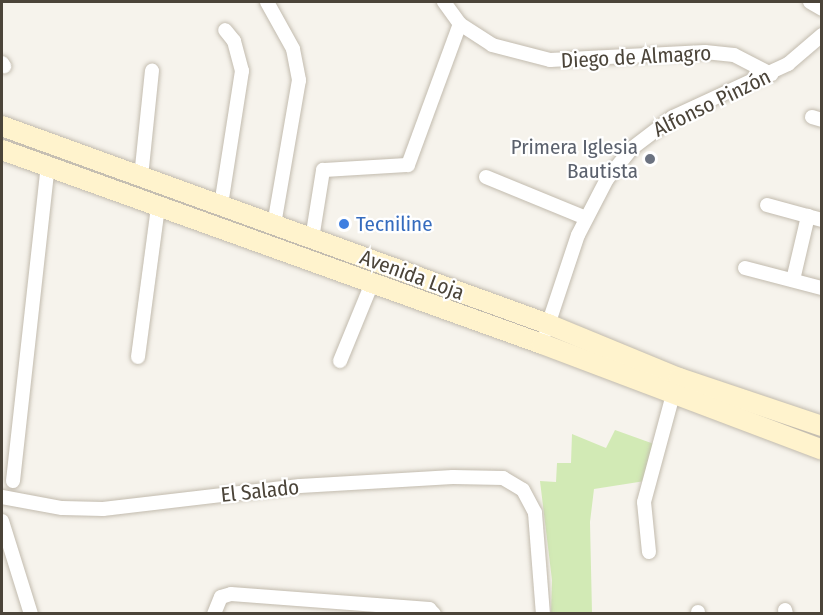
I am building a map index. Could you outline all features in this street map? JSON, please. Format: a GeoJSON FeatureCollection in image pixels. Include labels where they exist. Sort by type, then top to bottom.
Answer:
{"type":"FeatureCollection","features":[{"type":"Feature","properties":{"kind":"main road","name":"Avenida Loja"},"geometry":{"type":"LineString","coordinates":[[2,126],[548,324],[675,386],[822,450]]}},
{"type":"Feature","properties":{"kind":"main road","name":"Avenida Loja"},"geometry":{"type":"LineString","coordinates":[[2,150],[542,344],[675,386],[822,426]]}},
{"type":"Feature","properties":{"kind":"street"},"geometry":{"type":"LineString","coordinates":[[267,2],[293,49],[299,80],[274,225]]}},
{"type":"Feature","properties":{"kind":"street","name":"Diego de Almagro"},"geometry":{"type":"LineString","coordinates":[[444,2],[460,24],[492,45],[550,60],[705,52],[734,56],[771,74]]}},
{"type":"Feature","properties":{"kind":"street"},"geometry":{"type":"LineString","coordinates":[[810,2],[822,9]]}},
{"type":"Feature","properties":{"kind":"street"},"geometry":{"type":"LineString","coordinates":[[312,239],[323,170],[408,165],[460,24]]}},
{"type":"Feature","properties":{"kind":"street"},"geometry":{"type":"LineString","coordinates":[[221,205],[242,71],[239,54],[225,30]]}},
{"type":"Feature","properties":{"kind":"street","name":"Alfonso Pinzón"},"geometry":{"type":"LineString","coordinates":[[542,344],[586,218],[607,179],[643,137],[673,117],[771,74],[801,55],[822,35]]}},
{"type":"Feature","properties":{"kind":"street"},"geometry":{"type":"LineString","coordinates":[[141,177],[152,71]]}},
{"type":"Feature","properties":{"kind":"street"},"geometry":{"type":"LineString","coordinates":[[13,481],[48,166]]}},
{"type":"Feature","properties":{"kind":"street"},"geometry":{"type":"LineString","coordinates":[[486,177],[586,218]]}},
{"type":"Feature","properties":{"kind":"street"},"geometry":{"type":"LineString","coordinates":[[767,205],[815,218],[793,280]]}},
{"type":"Feature","properties":{"kind":"street"},"geometry":{"type":"LineString","coordinates":[[138,357],[158,207]]}},
{"type":"Feature","properties":{"kind":"street"},"geometry":{"type":"LineString","coordinates":[[745,268],[822,288]]}},
{"type":"Feature","properties":{"kind":"street"},"geometry":{"type":"LineString","coordinates":[[340,361],[372,283]]}},
{"type":"Feature","properties":{"kind":"street"},"geometry":{"type":"LineString","coordinates":[[649,552],[644,502],[675,386]]}},
{"type":"Feature","properties":{"kind":"street","name":"El Salado"},"geometry":{"type":"LineString","coordinates":[[2,497],[80,509],[300,486],[453,477],[492,477],[518,484],[528,497],[537,521],[543,614]]}},
{"type":"Feature","properties":{"kind":"street"},"geometry":{"type":"LineString","coordinates":[[2,521],[31,614]]}},
{"type":"Feature","properties":{"kind":"street"},"geometry":{"type":"LineString","coordinates":[[215,609],[231,594],[429,609],[434,614]]}},
{"type":"Feature","properties":{"kind":"green space"},"geometry":{"type":"Polygon","coordinates":[[[615,430],[654,444],[645,481],[594,489],[590,522],[592,613],[551,613],[552,580],[540,481],[556,482],[557,463],[571,463],[572,434],[606,448],[615,430]]]}},
{"type":"Feature","properties":{"kind":"place","name":"Primera Iglesia Bautista"},"geometry":{"type":"Point","coordinates":[650,159]}},
{"type":"Feature","properties":{"kind":"place","name":"Tecniline"},"geometry":{"type":"Point","coordinates":[344,224]}}]}
